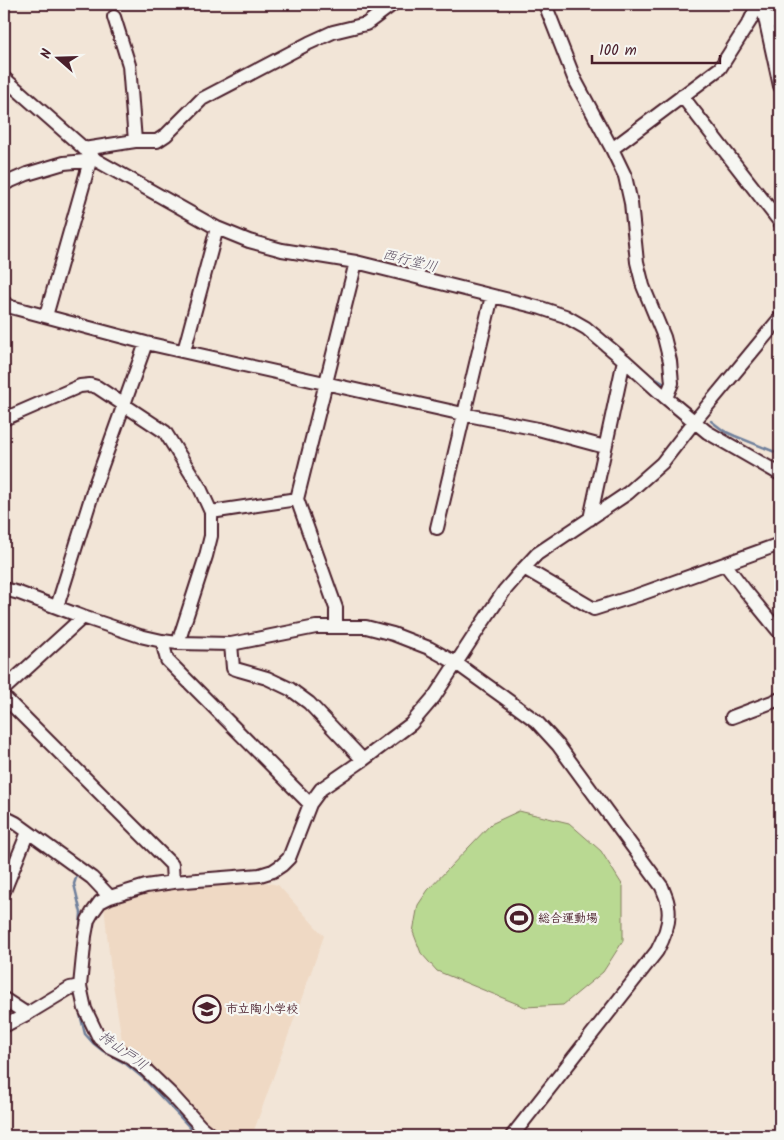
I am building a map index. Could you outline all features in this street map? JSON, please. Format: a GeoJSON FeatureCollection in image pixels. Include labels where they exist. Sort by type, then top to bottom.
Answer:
{"type":"FeatureCollection","features":[{"type":"Feature","properties":{"kind":"street"},"geometry":{"type":"LineString","coordinates":[[4,184],[27,174],[90,157],[135,141],[157,141],[166,135],[202,99],[333,32],[366,24],[393,4]]}},
{"type":"Feature","properties":{"kind":"street"},"geometry":{"type":"LineString","coordinates":[[545,4],[574,78],[625,176],[631,203],[638,262],[644,286],[664,337],[670,361],[669,391]]}},
{"type":"Feature","properties":{"kind":"street"},"geometry":{"type":"LineString","coordinates":[[612,149],[720,68],[750,21],[758,4]]}},
{"type":"Feature","properties":{"kind":"street"},"geometry":{"type":"LineString","coordinates":[[763,10],[780,25]]}},
{"type":"Feature","properties":{"kind":"street"},"geometry":{"type":"LineString","coordinates":[[763,10],[780,86]]}},
{"type":"Feature","properties":{"kind":"street"},"geometry":{"type":"LineString","coordinates":[[114,18],[129,65],[135,141]]}},
{"type":"Feature","properties":{"kind":"street"},"geometry":{"type":"LineString","coordinates":[[4,78],[90,157],[217,228],[249,241],[282,250],[356,262],[541,308],[565,316],[586,328],[624,360],[669,391],[694,422],[706,432],[780,474]]}},
{"type":"Feature","properties":{"kind":"street"},"geometry":{"type":"LineString","coordinates":[[682,96],[780,222]]}},
{"type":"Feature","properties":{"kind":"street"},"geometry":{"type":"LineString","coordinates":[[46,316],[90,157]]}},
{"type":"Feature","properties":{"kind":"street"},"geometry":{"type":"LineString","coordinates":[[184,351],[217,228]]}},
{"type":"Feature","properties":{"kind":"street"},"geometry":{"type":"LineString","coordinates":[[336,626],[336,608],[297,499],[356,262]]}},
{"type":"Feature","properties":{"kind":"street"},"geometry":{"type":"LineString","coordinates":[[437,528],[492,296]]}},
{"type":"Feature","properties":{"kind":"street"},"geometry":{"type":"LineString","coordinates":[[4,303],[11,307],[146,343],[538,429],[605,447]]}},
{"type":"Feature","properties":{"kind":"street"},"geometry":{"type":"LineString","coordinates":[[212,1136],[196,1132],[172,1095],[146,1069],[130,1057],[110,1048],[99,1038],[85,1009],[75,987],[88,920],[100,902],[146,886],[260,875],[282,865],[289,858],[310,804],[321,789],[411,724],[434,697],[480,625],[504,591],[524,568],[538,554],[628,493],[662,463],[780,318]]}},
{"type":"Feature","properties":{"kind":"street"},"geometry":{"type":"LineString","coordinates":[[57,607],[95,485],[146,343]]}},
{"type":"Feature","properties":{"kind":"street"},"geometry":{"type":"LineString","coordinates":[[590,519],[624,360]]}},
{"type":"Feature","properties":{"kind":"street"},"geometry":{"type":"LineString","coordinates":[[4,419],[80,386],[90,385],[97,387],[165,432],[200,488],[211,512],[211,536],[206,556],[178,643]]}},
{"type":"Feature","properties":{"kind":"street"},"geometry":{"type":"LineString","coordinates":[[211,512],[297,499]]}},
{"type":"Feature","properties":{"kind":"street"},"geometry":{"type":"LineString","coordinates":[[524,568],[594,608],[638,595],[780,544]]}},
{"type":"Feature","properties":{"kind":"street"},"geometry":{"type":"LineString","coordinates":[[726,564],[780,633]]}},
{"type":"Feature","properties":{"kind":"street"},"geometry":{"type":"LineString","coordinates":[[4,589],[140,636],[178,643],[231,644],[316,627],[336,626],[366,627],[392,634],[429,648],[456,663],[536,722],[558,745],[662,887],[668,906],[668,922],[662,942],[656,951],[512,1136]]}},
{"type":"Feature","properties":{"kind":"street"},"geometry":{"type":"LineString","coordinates":[[4,690],[82,617]]}},
{"type":"Feature","properties":{"kind":"street"},"geometry":{"type":"LineString","coordinates":[[162,641],[168,660],[310,804]]}},
{"type":"Feature","properties":{"kind":"street"},"geometry":{"type":"LineString","coordinates":[[231,644],[233,668],[267,678],[290,688],[309,703],[363,760]]}},
{"type":"Feature","properties":{"kind":"street"},"geometry":{"type":"LineString","coordinates":[[4,697],[172,865],[173,882]]}},
{"type":"Feature","properties":{"kind":"street"},"geometry":{"type":"LineString","coordinates":[[732,717],[780,698]]}},
{"type":"Feature","properties":{"kind":"street"},"geometry":{"type":"LineString","coordinates":[[4,817],[16,822],[92,878],[110,897]]}},
{"type":"Feature","properties":{"kind":"street"},"geometry":{"type":"LineString","coordinates":[[4,891],[28,832]]}},
{"type":"Feature","properties":{"kind":"street"},"geometry":{"type":"LineString","coordinates":[[4,1026],[75,987]]}},
{"type":"Feature","properties":{"kind":"street"},"geometry":{"type":"LineString","coordinates":[[4,999],[27,1014]]}},
{"type":"Feature","properties":{"kind":"shaded area","name":"市立陶小学校"},"geometry":{"type":"Polygon","coordinates":[[[264,882],[278,885],[324,936],[252,1136],[221,1136],[143,1058],[123,1047],[111,971],[104,906],[146,893],[175,887],[264,882]]]}},
{"type":"Feature","properties":{"kind":"green space","name":"総合運動場"},"geometry":{"type":"Polygon","coordinates":[[[519,811],[569,823],[601,851],[623,886],[623,941],[603,972],[563,1005],[525,1007],[437,971],[421,953],[413,932],[418,905],[428,890],[491,824],[519,811]]]}},
{"type":"Feature","properties":{"kind":"waterway","name":"西行堂川"},"geometry":{"type":"LineString","coordinates":[[648,374],[663,383]]}},
{"type":"Feature","properties":{"kind":"waterway","name":"西行堂川"},"geometry":{"type":"LineString","coordinates":[[711,421],[724,431],[780,454]]}},
{"type":"Feature","properties":{"kind":"waterway","name":"持山戸川"},"geometry":{"type":"LineString","coordinates":[[77,875],[74,884],[81,913],[80,928]]}},
{"type":"Feature","properties":{"kind":"waterway","name":"持山戸川"},"geometry":{"type":"LineString","coordinates":[[74,990],[85,1034],[103,1051],[126,1064],[143,1078],[198,1136]]}},
{"type":"Feature","properties":{"kind":"place","name":"総合運動場"},"geometry":{"type":"Point","coordinates":[519,918]}},
{"type":"Feature","properties":{"kind":"place","name":"市立陶小学校"},"geometry":{"type":"Point","coordinates":[207,1009]}}]}
